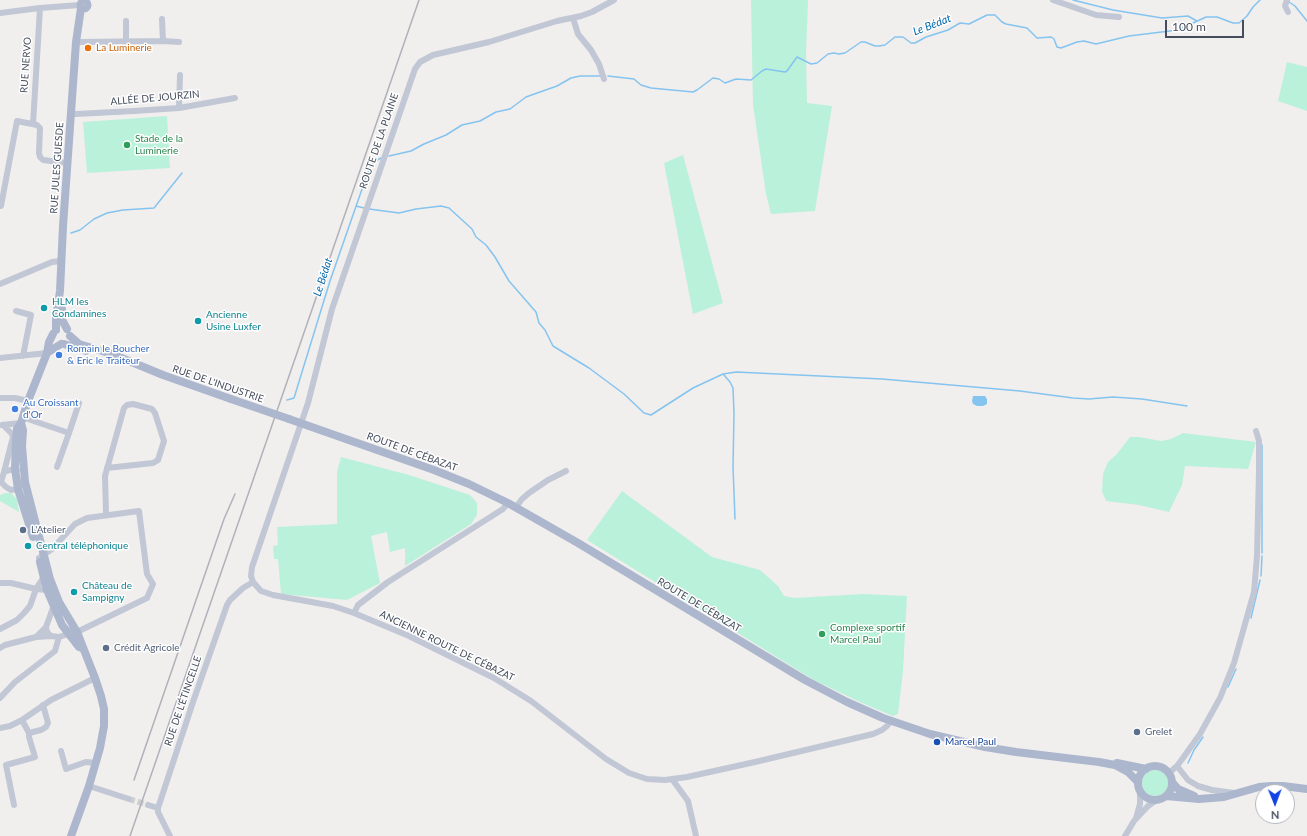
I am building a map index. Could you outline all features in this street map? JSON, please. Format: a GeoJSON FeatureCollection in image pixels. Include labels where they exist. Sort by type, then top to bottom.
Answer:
{"type":"FeatureCollection","features":[{"type":"Feature","properties":{"kind":"main road","name":"RUE JULES GUESDE"},"geometry":{"type":"LineString","coordinates":[[69,332],[62,322],[61,315],[64,292],[67,226],[84,4]]}},
{"type":"Feature","properties":{"kind":"main road","name":"RUE JULES GUESDE"},"geometry":{"type":"LineString","coordinates":[[41,556],[18,489],[15,469],[15,453],[17,429],[22,420],[47,353],[49,342],[54,332],[62,261],[67,163],[76,42],[84,4]]}},
{"type":"Feature","properties":{"kind":"main road"},"geometry":{"type":"LineString","coordinates":[[47,353],[68,341],[69,332],[61,327],[54,332],[54,340],[62,344]]}},
{"type":"Feature","properties":{"kind":"main road","name":"RUE DE L'INDUSTRIE"},"geometry":{"type":"LineString","coordinates":[[69,332],[79,344],[112,354],[127,362]]}},
{"type":"Feature","properties":{"kind":"main road","name":"RUE DE L'INDUSTRIE"},"geometry":{"type":"LineString","coordinates":[[62,344],[127,362],[302,424]]}},
{"type":"Feature","properties":{"kind":"main road"},"geometry":{"type":"LineString","coordinates":[[22,420],[24,430],[22,446],[25,482],[41,556],[52,596],[53,615],[82,649]]}},
{"type":"Feature","properties":{"kind":"main road","name":"ROUTE DE CÉBAZAT"},"geometry":{"type":"LineString","coordinates":[[302,424],[434,470],[469,484],[512,505],[578,543],[805,680],[847,702],[891,721],[930,734],[985,747],[1115,765],[1128,772],[1139,786]]}},
{"type":"Feature","properties":{"kind":"main road"},"geometry":{"type":"LineString","coordinates":[[41,556],[43,578],[52,596],[58,602],[75,628],[103,702],[104,717],[102,740],[89,786],[71,836]]}},
{"type":"Feature","properties":{"kind":"main road","name":"ROUTE DE CÉBAZAT"},"geometry":{"type":"LineString","coordinates":[[1099,762],[1115,762],[1146,769]]}},
{"type":"Feature","properties":{"kind":"main road"},"geometry":{"type":"LineString","coordinates":[[1210,798],[1183,792],[1172,782],[1169,773],[1164,768],[1158,766],[1152,766],[1146,769],[1139,777],[1139,786],[1147,798],[1158,800],[1166,796],[1192,799],[1210,798],[1224,797],[1259,787],[1271,786],[1291,786],[1307,790]]}},
{"type":"Feature","properties":{"kind":"main road"},"geometry":{"type":"LineString","coordinates":[[1166,796],[1172,782]]}},
{"type":"Feature","properties":{"kind":"main road"},"geometry":{"type":"LineString","coordinates":[[75,836],[85,806],[89,786]]}},
{"type":"Feature","properties":{"kind":"street","name":"ROUTE DE LA PLAINE"},"geometry":{"type":"LineString","coordinates":[[302,424],[332,309],[415,69],[420,62],[433,55],[490,42],[557,21],[592,12],[614,0]]}},
{"type":"Feature","properties":{"kind":"street"},"geometry":{"type":"LineString","coordinates":[[1053,0],[1096,15],[1119,17]]}},
{"type":"Feature","properties":{"kind":"street"},"geometry":{"type":"LineString","coordinates":[[1286,3],[1288,12]]}},
{"type":"Feature","properties":{"kind":"street"},"geometry":{"type":"LineString","coordinates":[[0,13],[84,4]]}},
{"type":"Feature","properties":{"kind":"street","name":"RUE NERVO"},"geometry":{"type":"LineString","coordinates":[[33,124],[40,8]]}},
{"type":"Feature","properties":{"kind":"street"},"geometry":{"type":"LineString","coordinates":[[573,18],[578,34],[592,50],[604,79]]}},
{"type":"Feature","properties":{"kind":"street"},"geometry":{"type":"LineString","coordinates":[[162,19],[163,41]]}},
{"type":"Feature","properties":{"kind":"street"},"geometry":{"type":"LineString","coordinates":[[126,21],[126,42]]}},
{"type":"Feature","properties":{"kind":"street"},"geometry":{"type":"LineString","coordinates":[[80,42],[179,42]]}},
{"type":"Feature","properties":{"kind":"street"},"geometry":{"type":"LineString","coordinates":[[179,108],[180,75]]}},
{"type":"Feature","properties":{"kind":"street","name":"ALLÉE DE JOURZIN"},"geometry":{"type":"LineString","coordinates":[[76,114],[179,108],[235,98]]}},
{"type":"Feature","properties":{"kind":"street"},"geometry":{"type":"LineString","coordinates":[[1,206],[17,121],[37,125],[40,128],[40,157],[43,160],[67,163]]}},
{"type":"Feature","properties":{"kind":"street"},"geometry":{"type":"LineString","coordinates":[[0,284],[52,262],[62,261]]}},
{"type":"Feature","properties":{"kind":"street"},"geometry":{"type":"LineString","coordinates":[[16,311],[31,315],[23,356]]}},
{"type":"Feature","properties":{"kind":"street"},"geometry":{"type":"LineString","coordinates":[[0,358],[47,353]]}},
{"type":"Feature","properties":{"kind":"street"},"geometry":{"type":"LineString","coordinates":[[0,398],[15,398],[28,401]]}},
{"type":"Feature","properties":{"kind":"street"},"geometry":{"type":"LineString","coordinates":[[57,467],[80,403]]}},
{"type":"Feature","properties":{"kind":"street"},"geometry":{"type":"LineString","coordinates":[[106,514],[104,476],[127,405],[133,404],[152,409],[156,413],[164,441],[158,460],[153,463],[107,468]]}},
{"type":"Feature","properties":{"kind":"street"},"geometry":{"type":"LineString","coordinates":[[2,425],[22,420],[69,433]]}},
{"type":"Feature","properties":{"kind":"street"},"geometry":{"type":"LineString","coordinates":[[302,424],[252,567],[251,576],[253,582],[261,591],[285,598],[333,606],[354,612],[358,605],[388,582],[503,509],[522,499],[548,480],[566,471]]}},
{"type":"Feature","properties":{"kind":"street"},"geometry":{"type":"LineString","coordinates":[[2,425],[12,434],[13,437],[3,460],[4,472],[1,484],[11,490],[18,489],[25,482]]}},
{"type":"Feature","properties":{"kind":"street"},"geometry":{"type":"LineString","coordinates":[[1169,773],[1178,766],[1200,734],[1220,698],[1234,664],[1254,592],[1257,556],[1259,471],[1259,441],[1256,431]]}},
{"type":"Feature","properties":{"kind":"street"},"geometry":{"type":"LineString","coordinates":[[3,460],[15,453]]}},
{"type":"Feature","properties":{"kind":"street"},"geometry":{"type":"LineString","coordinates":[[4,472],[15,469],[24,473]]}},
{"type":"Feature","properties":{"kind":"street"},"geometry":{"type":"LineString","coordinates":[[0,648],[5,645],[36,638],[51,636],[59,637],[68,634],[75,628],[147,598],[153,584],[147,574],[139,511],[106,514],[87,518],[75,524],[52,549],[41,556]]}},
{"type":"Feature","properties":{"kind":"street"},"geometry":{"type":"LineString","coordinates":[[0,628],[17,620],[24,613],[30,606],[36,589],[43,578]]}},
{"type":"Feature","properties":{"kind":"street","name":"RUE DE L'ÉTINCELLE"},"geometry":{"type":"LineString","coordinates":[[158,808],[224,612],[230,600],[243,588],[253,582]]}},
{"type":"Feature","properties":{"kind":"street"},"geometry":{"type":"LineString","coordinates":[[0,583],[10,583],[36,589],[52,596]]}},
{"type":"Feature","properties":{"kind":"street","name":"ANCIENNE ROUTE DE CÉBAZAT"},"geometry":{"type":"LineString","coordinates":[[354,612],[409,636],[510,688],[531,701],[606,759],[629,773],[647,778],[672,779],[687,777],[755,762],[873,734],[882,730],[891,721]]}},
{"type":"Feature","properties":{"kind":"street"},"geometry":{"type":"LineString","coordinates":[[36,638],[46,627],[53,615],[66,615]]}},
{"type":"Feature","properties":{"kind":"street"},"geometry":{"type":"LineString","coordinates":[[46,627],[47,632],[51,636]]}},
{"type":"Feature","properties":{"kind":"street"},"geometry":{"type":"LineString","coordinates":[[0,698],[15,682],[56,651],[59,637]]}},
{"type":"Feature","properties":{"kind":"street"},"geometry":{"type":"LineString","coordinates":[[0,728],[10,726],[22,720],[51,700],[95,678]]}},
{"type":"Feature","properties":{"kind":"street"},"geometry":{"type":"LineString","coordinates":[[29,733],[41,730],[46,727],[48,723],[43,705]]}},
{"type":"Feature","properties":{"kind":"street"},"geometry":{"type":"LineString","coordinates":[[14,805],[6,765],[34,757],[29,733],[22,720]]}},
{"type":"Feature","properties":{"kind":"street"},"geometry":{"type":"LineString","coordinates":[[61,751],[66,768],[86,762],[96,763]]}},
{"type":"Feature","properties":{"kind":"street"},"geometry":{"type":"LineString","coordinates":[[1178,766],[1188,780],[1198,786],[1237,794]]}},
{"type":"Feature","properties":{"kind":"street"},"geometry":{"type":"LineString","coordinates":[[672,779],[688,801],[696,836]]}},
{"type":"Feature","properties":{"kind":"street"},"geometry":{"type":"LineString","coordinates":[[89,786],[129,799]]}},
{"type":"Feature","properties":{"kind":"street"},"geometry":{"type":"LineString","coordinates":[[1125,836],[1134,821],[1140,804],[1139,786]]}},
{"type":"Feature","properties":{"kind":"street"},"geometry":{"type":"LineString","coordinates":[[1134,821],[1148,806],[1158,800]]}},
{"type":"Feature","properties":{"kind":"street"},"geometry":{"type":"LineString","coordinates":[[148,804],[158,808],[158,812],[170,836]]}},
{"type":"Feature","properties":{"kind":"green space"},"geometry":{"type":"Polygon","coordinates":[[[751,0],[808,0],[806,54],[807,103],[832,106],[815,211],[771,214],[766,194],[753,105],[751,0]]]}},
{"type":"Feature","properties":{"kind":"green space"},"geometry":{"type":"Polygon","coordinates":[[[1287,62],[1307,67],[1307,111],[1278,101],[1287,62]]]}},
{"type":"Feature","properties":{"kind":"green space","name":"Stade de la Luminerie"},"geometry":{"type":"Polygon","coordinates":[[[167,116],[170,168],[87,173],[83,122],[167,116]]]}},
{"type":"Feature","properties":{"kind":"green space"},"geometry":{"type":"Polygon","coordinates":[[[683,155],[723,303],[693,314],[664,163],[683,155]]]}},
{"type":"Feature","properties":{"kind":"green space"},"geometry":{"type":"Polygon","coordinates":[[[1183,433],[1256,442],[1248,469],[1185,466],[1182,485],[1169,512],[1139,505],[1106,501],[1102,491],[1103,474],[1108,462],[1116,455],[1130,437],[1161,441],[1171,439],[1183,433]]]}},
{"type":"Feature","properties":{"kind":"green space"},"geometry":{"type":"Polygon","coordinates":[[[341,457],[409,475],[470,495],[477,503],[477,515],[471,524],[405,566],[405,548],[390,552],[387,532],[371,536],[380,583],[347,600],[281,594],[278,559],[274,559],[273,546],[278,545],[277,527],[337,524],[337,472],[341,457]]]}},
{"type":"Feature","properties":{"kind":"green space","name":"Complexe sportif Marcel Paul"},"geometry":{"type":"Polygon","coordinates":[[[622,491],[712,557],[760,570],[778,586],[784,596],[795,598],[863,594],[907,596],[903,671],[898,714],[893,716],[814,680],[587,540],[622,491]]]}},
{"type":"Feature","properties":{"kind":"green space"},"geometry":{"type":"Polygon","coordinates":[[[11,493],[17,499],[19,512],[0,501],[0,495],[11,493]]]}},
{"type":"Feature","properties":{"kind":"green space"},"geometry":{"type":"Polygon","coordinates":[[[1155,770],[1164,774],[1168,783],[1164,792],[1155,796],[1146,792],[1142,783],[1146,774],[1155,770]]]}},
{"type":"Feature","properties":{"kind":"water"},"geometry":{"type":"Polygon","coordinates":[[[973,396],[985,396],[987,399],[987,404],[977,406],[973,404],[973,396]]]}},
{"type":"Feature","properties":{"kind":"waterway"},"geometry":{"type":"LineString","coordinates":[[1073,0],[1113,10],[1162,18],[1188,16],[1197,21]]}},
{"type":"Feature","properties":{"kind":"waterway","name":"Le Bédat"},"geometry":{"type":"LineString","coordinates":[[608,76],[634,79],[641,85],[651,88],[693,92],[713,78],[719,79],[725,83],[736,79],[751,80],[766,69],[785,72],[797,57],[811,64],[817,63],[828,54],[845,53],[861,42],[879,46],[885,45],[895,37],[903,37],[911,43],[915,43],[926,37],[948,30],[960,23],[969,24],[987,15],[995,15],[1006,24],[1027,28],[1037,38],[1051,37],[1054,39],[1057,47],[1061,48],[1077,42],[1084,41],[1096,44],[1129,36],[1178,30],[1206,17],[1217,17],[1233,23],[1239,23],[1260,0]]}},
{"type":"Feature","properties":{"kind":"waterway","name":"Le Bédat"},"geometry":{"type":"LineString","coordinates":[[1289,2],[1295,6],[1307,21]]}},
{"type":"Feature","properties":{"kind":"waterway","name":"Le Bédat"},"geometry":{"type":"LineString","coordinates":[[389,156],[411,151],[446,135],[462,125],[480,121],[496,112],[510,109],[526,97],[557,86],[571,78],[580,76],[602,76]]}},
{"type":"Feature","properties":{"kind":"waterway","name":"Le Bédat"},"geometry":{"type":"LineString","coordinates":[[287,400],[294,398],[330,281],[369,169],[374,162],[381,158]]}},
{"type":"Feature","properties":{"kind":"waterway"},"geometry":{"type":"LineString","coordinates":[[71,233],[80,230],[94,219],[107,213],[123,210],[154,208],[182,173]]}},
{"type":"Feature","properties":{"kind":"waterway","name":"Le Bédat"},"geometry":{"type":"LineString","coordinates":[[356,206],[364,208]]}},
{"type":"Feature","properties":{"kind":"waterway"},"geometry":{"type":"LineString","coordinates":[[369,209],[399,213],[441,206],[449,208],[472,229],[476,237],[486,245],[509,281],[536,312],[539,323],[545,330],[553,346],[589,368],[624,394],[644,413],[651,415],[693,388],[723,374],[736,372],[882,379],[1020,391],[1073,398],[1089,399],[1113,397],[1142,399],[1187,406]]}},
{"type":"Feature","properties":{"kind":"waterway"},"geometry":{"type":"LineString","coordinates":[[724,375],[733,388],[733,467],[735,519]]}},
{"type":"Feature","properties":{"kind":"waterway"},"geometry":{"type":"LineString","coordinates":[[1262,445],[1262,553]]}},
{"type":"Feature","properties":{"kind":"waterway"},"geometry":{"type":"LineString","coordinates":[[1261,576],[1262,556]]}},
{"type":"Feature","properties":{"kind":"waterway"},"geometry":{"type":"LineString","coordinates":[[1251,618],[1260,580]]}},
{"type":"Feature","properties":{"kind":"waterway"},"geometry":{"type":"LineString","coordinates":[[1228,687],[1236,669]]}},
{"type":"Feature","properties":{"kind":"waterway"},"geometry":{"type":"LineString","coordinates":[[1188,763],[1194,750],[1203,737]]}},
{"type":"Feature","properties":{"kind":"tunnel"},"geometry":{"type":"LineString","coordinates":[[129,799],[148,805]]}},
{"type":"Feature","properties":{"kind":"railway"},"geometry":{"type":"LineString","coordinates":[[130,836],[419,0]]}},
{"type":"Feature","properties":{"kind":"railway"},"geometry":{"type":"LineString","coordinates":[[134,780],[224,519],[235,494]]}},
{"type":"Feature","properties":{"kind":"place","name":"La Luminerie"},"geometry":{"type":"Point","coordinates":[88,48]}},
{"type":"Feature","properties":{"kind":"place","name":"Stade de la Luminerie"},"geometry":{"type":"Point","coordinates":[127,145]}},
{"type":"Feature","properties":{"kind":"place","name":"HLM les Condamines"},"geometry":{"type":"Point","coordinates":[44,308]}},
{"type":"Feature","properties":{"kind":"place","name":"Ancienne Usine Luxfer"},"geometry":{"type":"Point","coordinates":[198,321]}},
{"type":"Feature","properties":{"kind":"place","name":"Romain le Boucher & Eric le Traiteur"},"geometry":{"type":"Point","coordinates":[59,355]}},
{"type":"Feature","properties":{"kind":"place","name":"Au Croissant d'Or"},"geometry":{"type":"Point","coordinates":[15,409]}},
{"type":"Feature","properties":{"kind":"place","name":"L'Atelier"},"geometry":{"type":"Point","coordinates":[23,530]}},
{"type":"Feature","properties":{"kind":"place","name":"Central téléphonique"},"geometry":{"type":"Point","coordinates":[28,546]}},
{"type":"Feature","properties":{"kind":"place","name":"Château de Sampigny"},"geometry":{"type":"Point","coordinates":[74,592]}},
{"type":"Feature","properties":{"kind":"place","name":"Complexe sportif Marcel Paul"},"geometry":{"type":"Point","coordinates":[822,634]}},
{"type":"Feature","properties":{"kind":"place","name":"Crédit Agricole"},"geometry":{"type":"Point","coordinates":[106,648]}},
{"type":"Feature","properties":{"kind":"place","name":"Grelet"},"geometry":{"type":"Point","coordinates":[1137,732]}},
{"type":"Feature","properties":{"kind":"place","name":"Marcel Paul"},"geometry":{"type":"Point","coordinates":[937,742]}}]}
